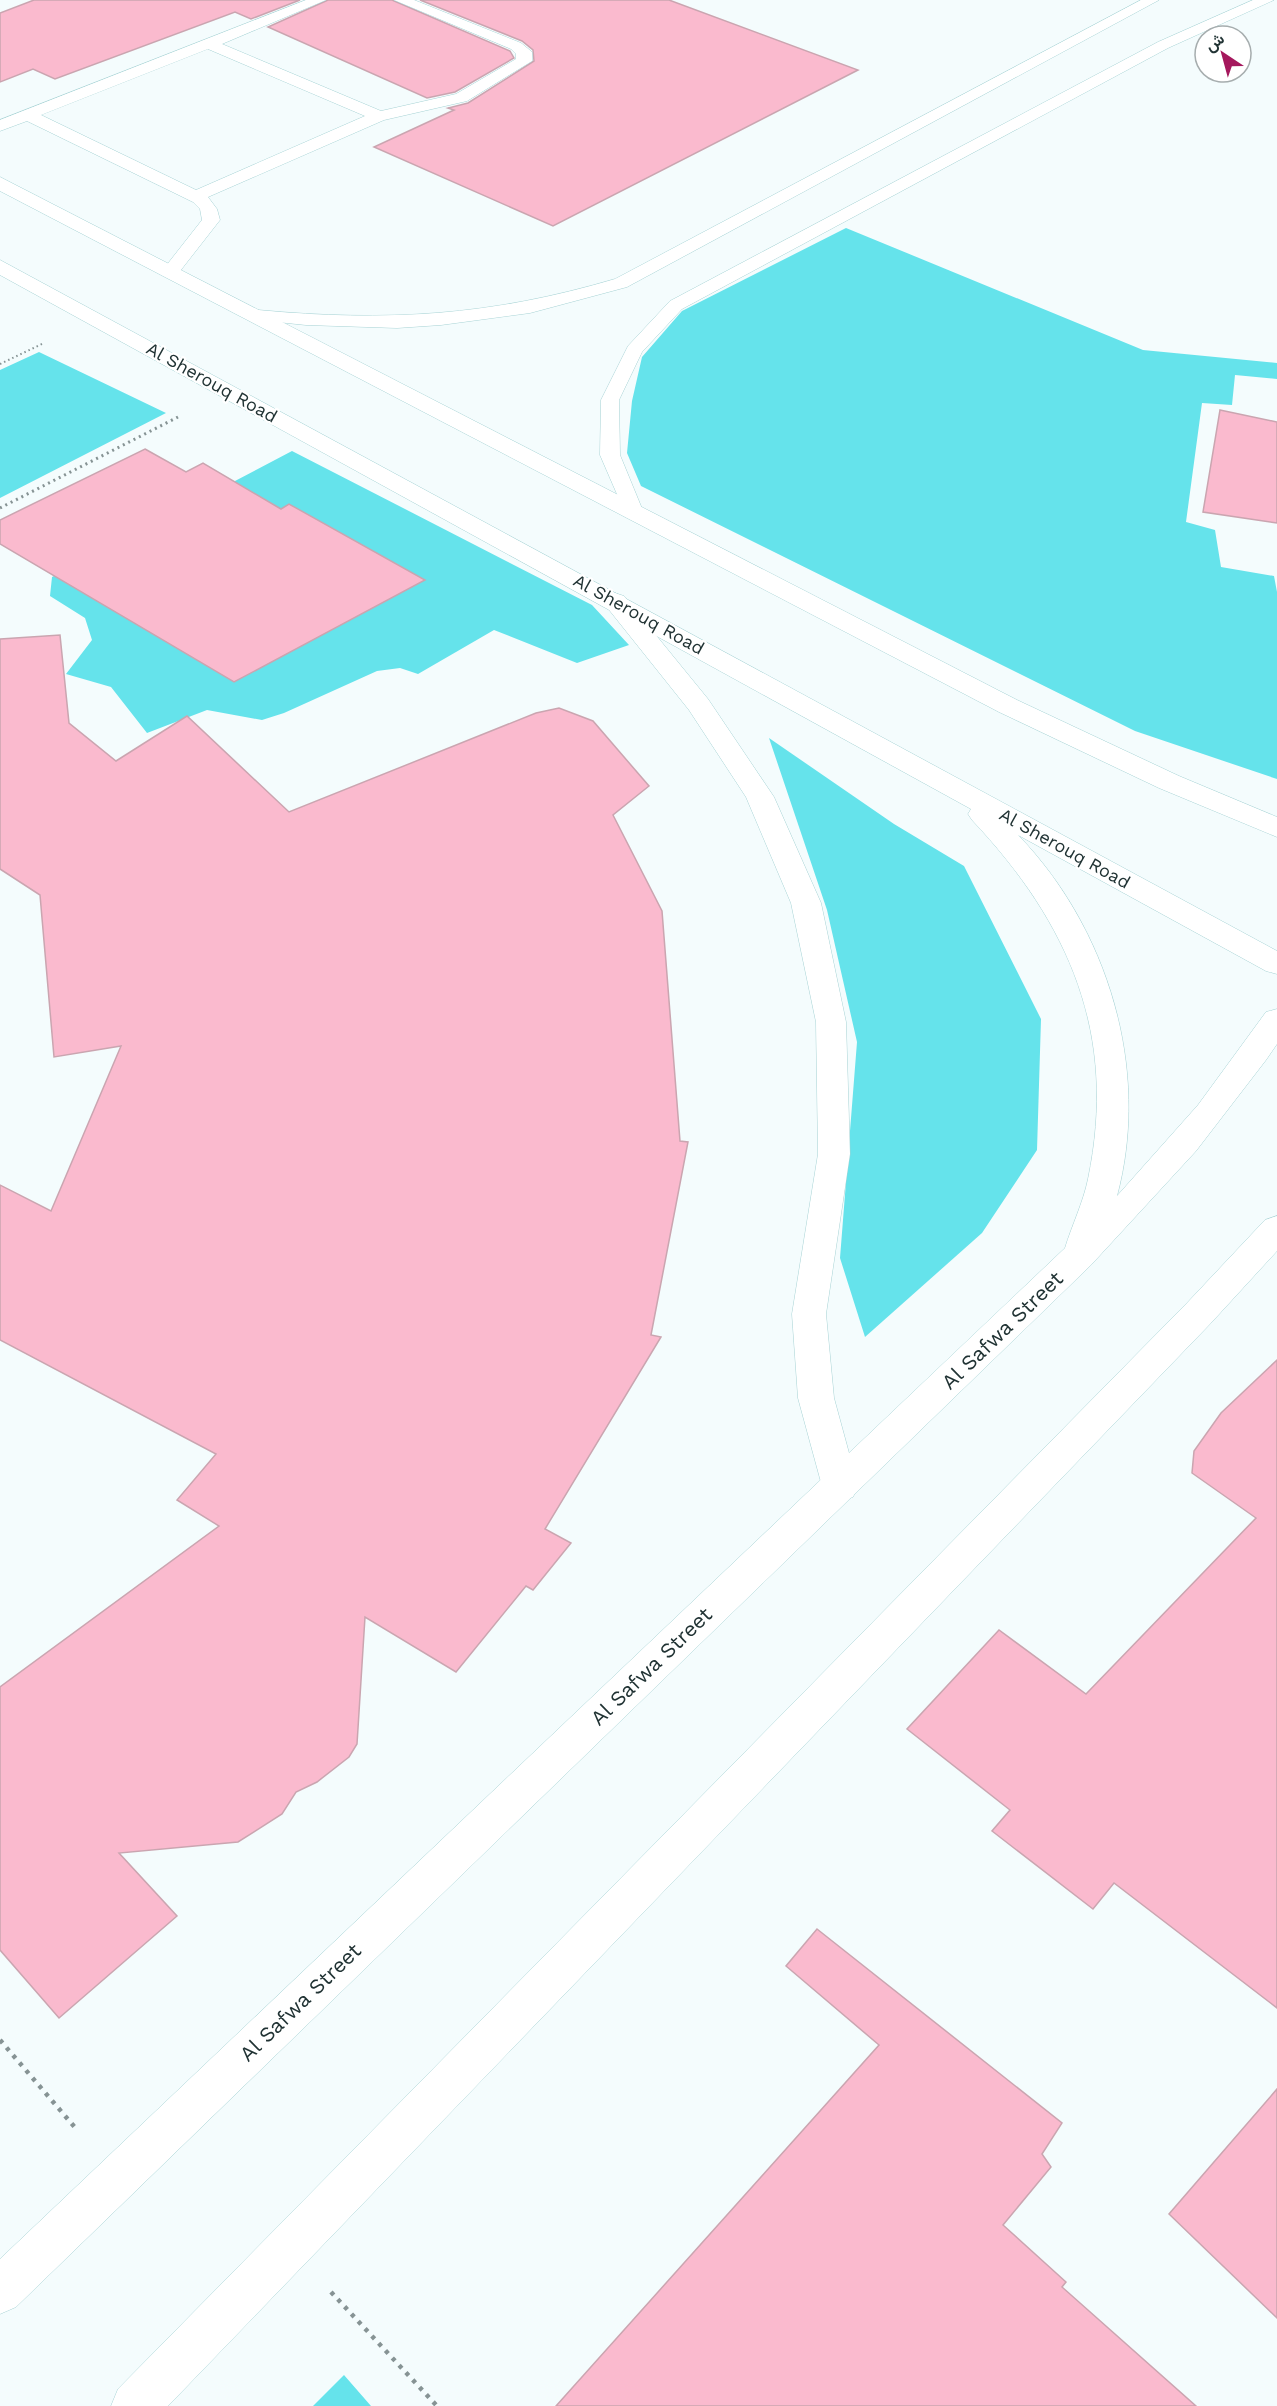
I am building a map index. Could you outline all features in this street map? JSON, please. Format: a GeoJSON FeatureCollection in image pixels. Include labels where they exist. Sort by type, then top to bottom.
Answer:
{"type":"FeatureCollection","features":[{"type":"Feature","properties":{"kind":"street"},"geometry":{"type":"LineString","coordinates":[[0,183],[1008,706],[1169,782],[1277,828]]}},
{"type":"Feature","properties":{"kind":"street","name":"Al Sherouq Road"},"geometry":{"type":"LineString","coordinates":[[0,266],[1277,964]]}},
{"type":"Feature","properties":{"kind":"street"},"geometry":{"type":"LineString","coordinates":[[615,602],[699,705],[760,797],[806,903],[831,1022],[834,1154],[808,1314],[816,1398],[840,1486]]}},
{"type":"Feature","properties":{"kind":"street"},"geometry":{"type":"LineString","coordinates":[[953,786],[1007,837],[1053,896],[1086,959],[1108,1029],[1115,1102],[1105,1178],[1079,1256]]}},
{"type":"Feature","properties":{"kind":"street","name":"Al Safwa Street"},"geometry":{"type":"LineString","coordinates":[[0,2291],[1079,1256],[1147,1188],[1206,1120],[1277,1020]]}},
{"type":"Feature","properties":{"kind":"street"},"geometry":{"type":"LineString","coordinates":[[135,2406],[1191,1322],[1277,1229]]}},
{"type":"Feature","properties":{"kind":"lane"},"geometry":{"type":"LineString","coordinates":[[0,126],[320,0]]}},
{"type":"Feature","properties":{"kind":"lane"},"geometry":{"type":"LineString","coordinates":[[196,196],[379,117],[460,98],[524,62],[524,52],[516,46],[401,0]]}},
{"type":"Feature","properties":{"kind":"lane"},"geometry":{"type":"LineString","coordinates":[[258,315],[318,322],[402,323],[506,314],[564,302],[621,283],[1152,0]]}},
{"type":"Feature","properties":{"kind":"lane"},"geometry":{"type":"LineString","coordinates":[[633,512],[610,455],[610,400],[634,350],[676,305],[1196,28],[1267,0]]}},
{"type":"Feature","properties":{"kind":"lane"},"geometry":{"type":"LineString","coordinates":[[209,44],[379,117]]}},
{"type":"Feature","properties":{"kind":"lane"},"geometry":{"type":"LineString","coordinates":[[940,115],[994,135]]}},
{"type":"Feature","properties":{"kind":"lane"},"geometry":{"type":"LineString","coordinates":[[30,116],[196,196],[211,212],[211,220],[171,271]]}},
{"type":"Feature","properties":{"kind":"path"},"geometry":{"type":"LineString","coordinates":[[0,508],[229,391]]}},
{"type":"Feature","properties":{"kind":"path"},"geometry":{"type":"LineString","coordinates":[[0,2040],[117,2177]]}},
{"type":"Feature","properties":{"kind":"path"},"geometry":{"type":"LineString","coordinates":[[289,2247],[436,2406]]}},
{"type":"Feature","properties":{"kind":"shaded area"},"geometry":{"type":"Polygon","coordinates":[[[846,228],[1143,350],[1277,363],[1277,379],[1235,375],[1232,405],[1202,403],[1186,522],[1215,530],[1221,567],[1274,576],[1277,592],[1277,779],[1135,731],[641,486],[627,453],[632,401],[642,357],[682,311],[846,228]]]}},
{"type":"Feature","properties":{"kind":"shaded area"},"geometry":{"type":"Polygon","coordinates":[[[39,352],[166,413],[0,498],[0,370],[39,352]]]}},
{"type":"Feature","properties":{"kind":"shaded area"},"geometry":{"type":"Polygon","coordinates":[[[292,451],[592,605],[629,645],[577,663],[494,630],[418,674],[400,668],[377,671],[284,713],[262,720],[207,710],[147,733],[111,687],[66,674],[92,640],[85,618],[50,596],[52,577],[292,451]]]}},
{"type":"Feature","properties":{"kind":"shaded area"},"geometry":{"type":"Polygon","coordinates":[[[769,738],[894,824],[964,866],[1041,1019],[1037,1150],[982,1233],[865,1337],[840,1258],[857,1042],[827,910],[769,738]]]}},
{"type":"Feature","properties":{"kind":"shaded area"},"geometry":{"type":"Polygon","coordinates":[[[344,2375],[371,2406],[313,2406],[344,2375]]]}},
{"type":"Feature","properties":{"kind":"building"},"geometry":{"type":"Polygon","coordinates":[[[34,0],[300,0],[251,19],[235,12],[55,79],[33,69],[0,82],[0,13],[34,0]]]}},
{"type":"Feature","properties":{"kind":"building"},"geometry":{"type":"Polygon","coordinates":[[[328,0],[392,0],[510,51],[514,58],[455,92],[427,98],[268,27],[328,0]]]}},
{"type":"Feature","properties":{"kind":"building"},"geometry":{"type":"Polygon","coordinates":[[[420,0],[669,0],[858,70],[553,226],[374,147],[454,110],[448,108],[468,103],[534,61],[533,50],[522,41],[420,0]]]}},
{"type":"Feature","properties":{"kind":"building"},"geometry":{"type":"Polygon","coordinates":[[[1220,410],[1277,422],[1277,523],[1203,512],[1220,410]]]}},
{"type":"Feature","properties":{"kind":"building"},"geometry":{"type":"Polygon","coordinates":[[[145,449],[186,472],[203,463],[281,509],[289,504],[425,580],[234,682],[0,544],[0,520],[145,449]]]}},
{"type":"Feature","properties":{"kind":"building"},"geometry":{"type":"Polygon","coordinates":[[[60,635],[69,723],[116,761],[187,716],[289,812],[536,713],[559,708],[593,721],[649,786],[613,815],[662,911],[680,1141],[688,1142],[651,1335],[661,1337],[545,1529],[571,1543],[533,1590],[526,1586],[456,1672],[365,1617],[357,1744],[349,1757],[317,1782],[296,1792],[282,1814],[238,1842],[119,1853],[177,1916],[59,2018],[0,1950],[0,1687],[219,1526],[177,1500],[216,1454],[0,1340],[0,1185],[51,1211],[121,1046],[54,1057],[40,895],[0,869],[0,639],[60,635]]]}},
{"type":"Feature","properties":{"kind":"building"},"geometry":{"type":"Polygon","coordinates":[[[1277,1360],[1277,2008],[1114,1883],[1093,1909],[992,1831],[1010,1810],[907,1729],[999,1630],[1086,1694],[1256,1518],[1192,1473],[1194,1451],[1221,1413],[1277,1360]]]}},
{"type":"Feature","properties":{"kind":"building"},"geometry":{"type":"Polygon","coordinates":[[[817,1929],[1062,2123],[1042,2154],[1051,2167],[1003,2225],[1066,2282],[1062,2287],[1196,2406],[556,2406],[879,2045],[786,1966],[817,1929]]]}},
{"type":"Feature","properties":{"kind":"building"},"geometry":{"type":"Polygon","coordinates":[[[1277,2089],[1277,2318],[1169,2214],[1277,2089]]]}}]}
